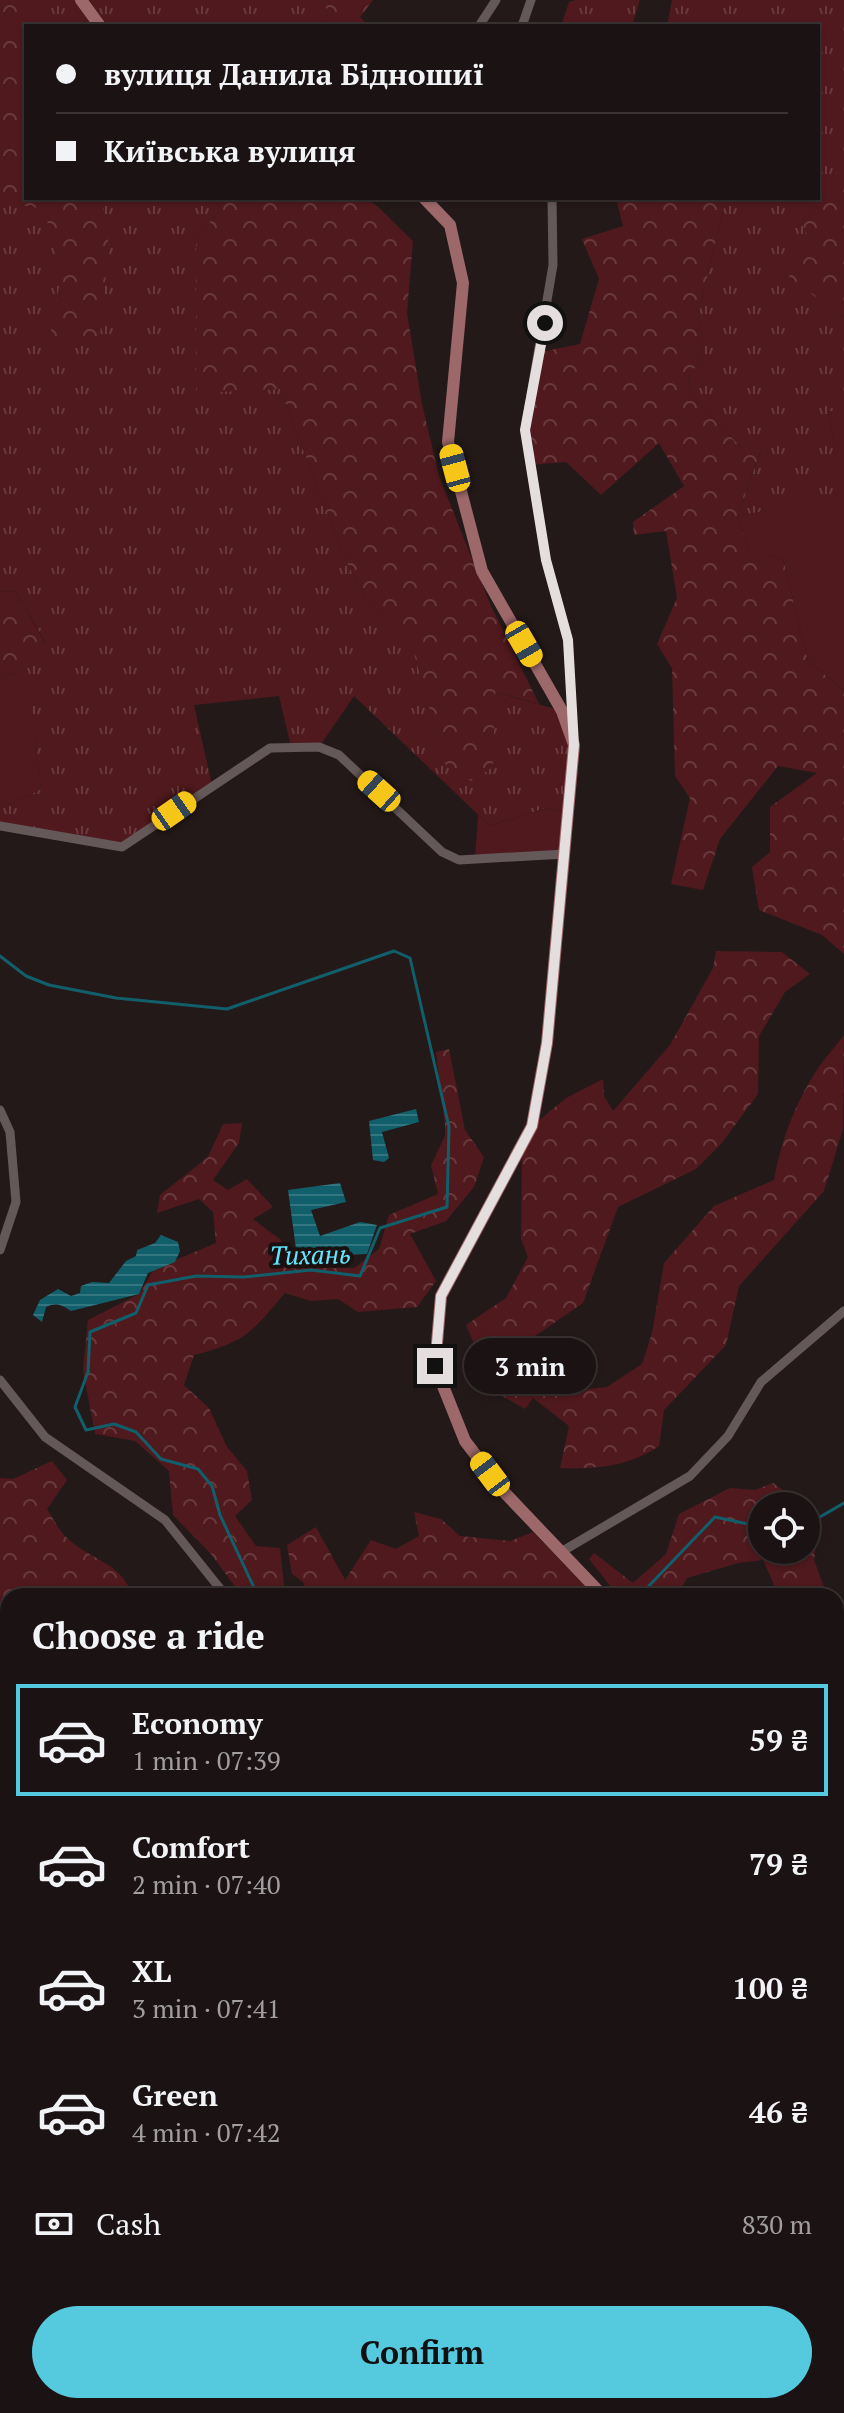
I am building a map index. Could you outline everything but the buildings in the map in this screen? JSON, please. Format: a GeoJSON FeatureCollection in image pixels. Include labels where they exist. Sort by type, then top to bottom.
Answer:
{"type":"FeatureCollection","features":[{"type":"Feature","properties":{"kind":"main road"},"geometry":{"type":"LineString","coordinates":[[81,0],[99,24]]}},
{"type":"Feature","properties":{"kind":"main road"},"geometry":{"type":"LineString","coordinates":[[430,201],[450,225],[463,283],[448,442],[474,543],[482,571],[562,711],[574,745],[547,1043],[532,1126],[441,1296],[435,1366],[465,1441],[504,1492],[595,1588]]}},
{"type":"Feature","properties":{"kind":"street"},"geometry":{"type":"LineString","coordinates":[[480,24],[496,0]]}},
{"type":"Feature","properties":{"kind":"street"},"geometry":{"type":"LineString","coordinates":[[523,24],[531,0]]}},
{"type":"Feature","properties":{"kind":"street"},"geometry":{"type":"LineString","coordinates":[[552,200],[553,265],[525,430],[546,560],[568,640],[574,745]]}},
{"type":"Feature","properties":{"kind":"street"},"geometry":{"type":"LineString","coordinates":[[0,826],[122,847],[270,748],[319,747],[339,755],[442,852],[459,860],[565,854]]}},
{"type":"Feature","properties":{"kind":"street"},"geometry":{"type":"LineString","coordinates":[[0,1110],[10,1132],[16,1202],[0,1250]]}},
{"type":"Feature","properties":{"kind":"street"},"geometry":{"type":"LineString","coordinates":[[561,1552],[690,1476],[728,1436],[761,1382],[844,1311]]}},
{"type":"Feature","properties":{"kind":"street"},"geometry":{"type":"LineString","coordinates":[[0,1380],[45,1437],[165,1520],[220,1588]]}},
{"type":"Feature","properties":{"kind":"green space"},"geometry":{"type":"Polygon","coordinates":[[[0,0],[324,0],[330,24],[24,24],[24,200],[212,200],[221,208],[196,240],[196,392],[280,389],[346,561],[369,604],[413,649],[445,763],[495,692],[562,711],[574,745],[569,814],[546,808],[490,826],[354,696],[319,747],[291,747],[279,696],[194,705],[212,785],[122,847],[0,826],[0,809],[41,789],[27,672],[7,676],[46,643],[15,591],[0,592],[0,0]]]}},
{"type":"Feature","properties":{"kind":"green space"},"geometry":{"type":"Polygon","coordinates":[[[0,0],[20,0],[44,24],[24,24],[24,200],[102,200],[109,246],[99,344],[48,348],[61,275],[44,209],[0,202],[0,0]]]}},
{"type":"Feature","properties":{"kind":"green space"},"geometry":{"type":"Polygon","coordinates":[[[324,0],[373,0],[360,17],[367,24],[330,24],[324,0]]]}},
{"type":"Feature","properties":{"kind":"green space"},"geometry":{"type":"Polygon","coordinates":[[[640,0],[633,24],[562,24],[569,2],[640,0]]]}},
{"type":"Feature","properties":{"kind":"green space"},"geometry":{"type":"Polygon","coordinates":[[[672,0],[844,0],[844,162],[826,196],[803,225],[819,261],[789,277],[844,317],[844,411],[829,411],[842,496],[738,516],[761,450],[743,449],[690,396],[688,378],[703,355],[698,315],[726,200],[820,200],[820,24],[667,24],[672,0]]]}},
{"type":"Feature","properties":{"kind":"green space"},"geometry":{"type":"Polygon","coordinates":[[[842,161],[844,317],[789,278],[794,251],[818,260],[803,225],[826,196],[842,161]]]}},
{"type":"Feature","properties":{"kind":"green space"},"geometry":{"type":"Polygon","coordinates":[[[212,200],[367,200],[376,205],[413,241],[407,313],[422,404],[439,476],[490,604],[539,704],[495,692],[493,767],[471,781],[445,764],[413,650],[369,604],[346,561],[280,389],[196,393],[196,240],[221,208],[212,200]]]}},
{"type":"Feature","properties":{"kind":"green space"},"geometry":{"type":"Polygon","coordinates":[[[616,200],[726,200],[698,315],[703,355],[688,378],[690,396],[743,449],[761,449],[738,516],[750,552],[783,558],[808,661],[844,690],[844,954],[822,935],[759,910],[752,867],[770,852],[770,807],[817,773],[778,766],[720,839],[703,890],[671,884],[690,798],[675,776],[672,668],[657,644],[677,598],[666,531],[634,535],[633,522],[684,486],[659,443],[601,495],[566,462],[529,465],[525,430],[541,352],[580,344],[599,279],[582,239],[623,226],[616,200]]]}},
{"type":"Feature","properties":{"kind":"green space"},"geometry":{"type":"Polygon","coordinates":[[[829,411],[844,411],[844,690],[808,661],[783,558],[750,553],[738,516],[841,495],[829,411]]]}},
{"type":"Feature","properties":{"kind":"green space"},"geometry":{"type":"Polygon","coordinates":[[[15,591],[46,644],[0,682],[0,592],[15,591]]]}},
{"type":"Feature","properties":{"kind":"green space"},"geometry":{"type":"Polygon","coordinates":[[[28,671],[41,789],[0,809],[0,682],[7,676],[28,671]]]}},
{"type":"Feature","properties":{"kind":"green space"},"geometry":{"type":"Polygon","coordinates":[[[546,808],[569,814],[565,854],[475,859],[478,815],[490,826],[546,808]]]}},
{"type":"Feature","properties":{"kind":"green space"},"geometry":{"type":"Polygon","coordinates":[[[716,951],[782,952],[810,974],[785,992],[759,1036],[758,1094],[721,1144],[696,1169],[618,1207],[583,1303],[532,1338],[537,1364],[579,1390],[607,1387],[642,1364],[652,1333],[664,1263],[714,1206],[774,1180],[797,1105],[812,1077],[844,1035],[843,1129],[824,1191],[739,1286],[726,1345],[664,1410],[659,1446],[636,1458],[612,1465],[560,1468],[569,1426],[533,1398],[525,1409],[495,1392],[466,1325],[506,1298],[528,1257],[521,1239],[522,1148],[532,1126],[566,1098],[603,1079],[604,1096],[613,1111],[670,1045],[713,968],[716,951]]]}},
{"type":"Feature","properties":{"kind":"green space"},"geometry":{"type":"Polygon","coordinates":[[[449,1049],[465,1130],[484,1157],[474,1187],[446,1221],[410,1234],[436,1281],[417,1307],[358,1312],[338,1299],[311,1301],[285,1293],[246,1334],[194,1355],[184,1385],[209,1408],[227,1447],[247,1471],[252,1500],[235,1516],[256,1546],[280,1548],[284,1588],[236,1588],[211,1554],[173,1515],[169,1471],[135,1441],[95,1434],[83,1370],[88,1320],[139,1294],[154,1269],[216,1243],[213,1212],[199,1199],[157,1213],[160,1195],[208,1157],[223,1124],[242,1123],[239,1143],[213,1180],[228,1190],[247,1179],[273,1207],[253,1219],[281,1240],[285,1268],[354,1268],[379,1249],[389,1215],[438,1194],[431,1165],[445,1136],[445,1125],[436,1052],[449,1049]]]}},
{"type":"Feature","properties":{"kind":"green space"},"geometry":{"type":"Polygon","coordinates":[[[52,1461],[67,1480],[47,1509],[65,1536],[113,1569],[129,1588],[0,1588],[0,1478],[13,1479],[52,1461]]]}},
{"type":"Feature","properties":{"kind":"green space"},"geometry":{"type":"Polygon","coordinates":[[[773,1483],[786,1492],[748,1492],[748,1562],[687,1578],[681,1588],[612,1588],[589,1559],[594,1553],[633,1583],[666,1554],[679,1514],[730,1488],[755,1490],[773,1483]]]}},
{"type":"Feature","properties":{"kind":"green space"},"geometry":{"type":"Polygon","coordinates":[[[414,1512],[441,1519],[460,1536],[510,1541],[533,1532],[587,1588],[305,1588],[303,1582],[292,1574],[287,1545],[316,1527],[345,1580],[371,1540],[396,1549],[419,1536],[414,1512]]]}},
{"type":"Feature","properties":{"kind":"green space"},"geometry":{"type":"Polygon","coordinates":[[[765,1564],[815,1564],[824,1587],[822,1588],[775,1588],[765,1564]]]}},
{"type":"Feature","properties":{"kind":"water"},"geometry":{"type":"Polygon","coordinates":[[[416,1109],[419,1122],[382,1132],[389,1158],[384,1162],[373,1160],[369,1121],[416,1109]]]}},
{"type":"Feature","properties":{"kind":"water"},"geometry":{"type":"Polygon","coordinates":[[[340,1183],[346,1202],[311,1210],[320,1236],[360,1222],[377,1225],[367,1254],[297,1256],[288,1190],[340,1183]]]}},
{"type":"Feature","properties":{"kind":"water"},"geometry":{"type":"Polygon","coordinates":[[[161,1235],[178,1242],[180,1251],[175,1262],[148,1273],[139,1294],[71,1311],[59,1305],[50,1305],[46,1307],[42,1322],[33,1315],[40,1300],[58,1289],[71,1296],[80,1293],[81,1286],[92,1282],[109,1283],[126,1261],[136,1256],[137,1250],[155,1243],[161,1235]]]}},
{"type":"Feature","properties":{"kind":"waterway","name":"Тихань"},"geometry":{"type":"LineString","coordinates":[[0,956],[26,976],[49,985],[116,998],[227,1009],[394,951],[410,958],[449,1127],[447,1207],[380,1228],[360,1276],[311,1270],[244,1277],[196,1276],[148,1285],[136,1313],[90,1332],[88,1372],[75,1407],[86,1430],[114,1424],[136,1432],[161,1459],[198,1469],[212,1486],[220,1515],[254,1588]]}},
{"type":"Feature","properties":{"kind":"waterway","name":"Тихань"},"geometry":{"type":"LineString","coordinates":[[820,1517],[844,1503]]}},
{"type":"Feature","properties":{"kind":"waterway","name":"Тихань"},"geometry":{"type":"LineString","coordinates":[[647,1588],[715,1517],[748,1524]]}},
{"type":"Feature","properties":{"kind":"route"},"geometry":{"type":"LineString","coordinates":[[435,1366],[441,1296],[532,1126],[547,1043],[574,745],[568,640],[546,560],[525,430],[545,323]]}}]}
